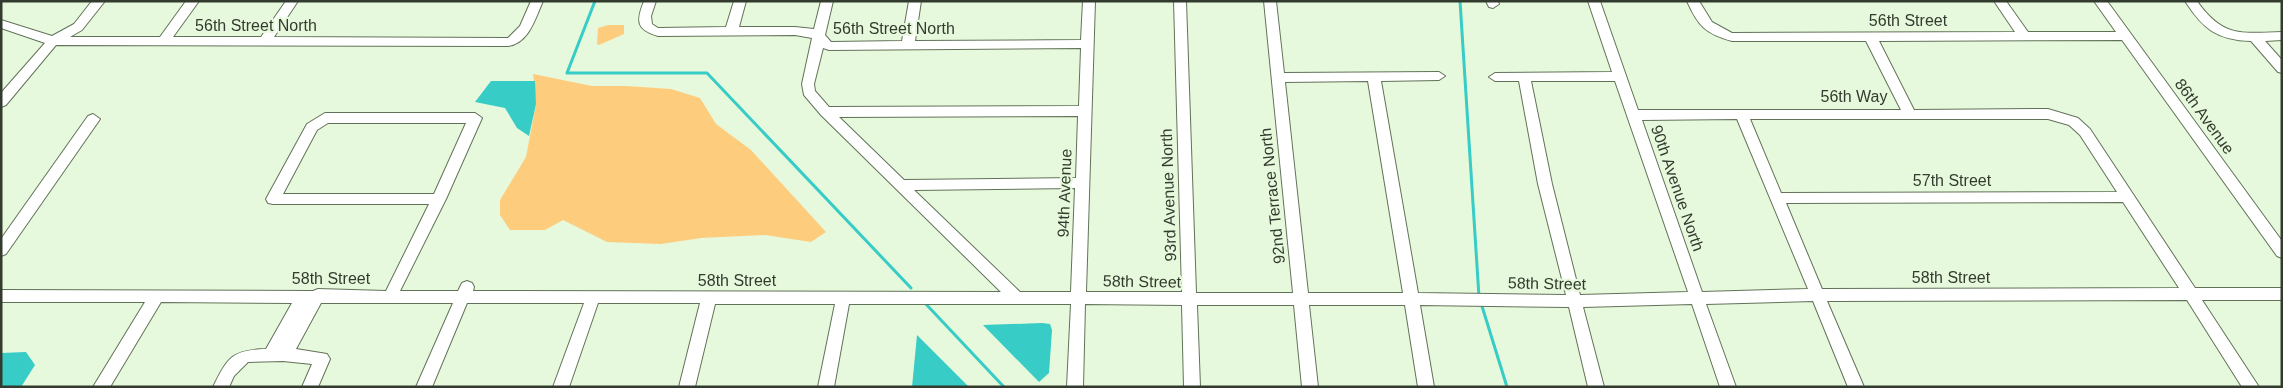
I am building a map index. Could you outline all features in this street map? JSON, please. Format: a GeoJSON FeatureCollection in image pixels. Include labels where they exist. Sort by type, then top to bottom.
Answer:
{"type":"FeatureCollection","features":[{"type":"Feature","properties":{"kind":"street"},"geometry":{"type":"LineString","coordinates":[[1,102],[53,41],[78,28],[99,1]]}},
{"type":"Feature","properties":{"kind":"street"},"geometry":{"type":"LineString","coordinates":[[164,41],[193,1]]}},
{"type":"Feature","properties":{"kind":"street"},"geometry":{"type":"LineString","coordinates":[[265,42],[292,1]]}},
{"type":"Feature","properties":{"kind":"street","name":"56th Street North"},"geometry":{"type":"LineString","coordinates":[[1,24],[53,41],[514,41],[525,28],[537,1]]}},
{"type":"Feature","properties":{"kind":"street","name":"56th Street North"},"geometry":{"type":"LineString","coordinates":[[650,1],[644,16],[646,27],[658,32],[810,32],[819,37],[828,46],[1087,44]]}},
{"type":"Feature","properties":{"kind":"street"},"geometry":{"type":"LineString","coordinates":[[731,32],[740,1]]}},
{"type":"Feature","properties":{"kind":"street"},"geometry":{"type":"LineString","coordinates":[[827,1],[808,92],[826,112],[1016,298]]}},
{"type":"Feature","properties":{"kind":"street"},"geometry":{"type":"LineString","coordinates":[[908,45],[915,1]]}},
{"type":"Feature","properties":{"kind":"street","name":"94th Avenue"},"geometry":{"type":"LineString","coordinates":[[1075,387],[1089,1]]}},
{"type":"Feature","properties":{"kind":"street","name":"93rd Avenue North"},"geometry":{"type":"LineString","coordinates":[[1180,1],[1192,387]]}},
{"type":"Feature","properties":{"kind":"street","name":"92nd Terrace North"},"geometry":{"type":"LineString","coordinates":[[1270,1],[1310,387]]}},
{"type":"Feature","properties":{"kind":"street","name":"90th Avenue North"},"geometry":{"type":"LineString","coordinates":[[1594,1],[1728,387]]}},
{"type":"Feature","properties":{"kind":"street","name":"56th Street"},"geometry":{"type":"LineString","coordinates":[[1693,1],[1706,25],[1717,33],[1732,37],[2125,36]]}},
{"type":"Feature","properties":{"kind":"street"},"geometry":{"type":"LineString","coordinates":[[2000,1],[2024,36]]}},
{"type":"Feature","properties":{"kind":"street","name":"86th Avenue"},"geometry":{"type":"LineString","coordinates":[[2100,1],[2282,252]]}},
{"type":"Feature","properties":{"kind":"street"},"geometry":{"type":"LineString","coordinates":[[2191,1],[2210,26],[2221,32],[2235,36],[2282,36]]}},
{"type":"Feature","properties":{"kind":"street"},"geometry":{"type":"LineString","coordinates":[[1870,36],[1909,113]]}},
{"type":"Feature","properties":{"kind":"street"},"geometry":{"type":"LineString","coordinates":[[2254,36],[2282,69]]}},
{"type":"Feature","properties":{"kind":"street"},"geometry":{"type":"LineString","coordinates":[[1278,78],[1440,76]]}},
{"type":"Feature","properties":{"kind":"street"},"geometry":{"type":"LineString","coordinates":[[1495,76],[1620,76]]}},
{"type":"Feature","properties":{"kind":"street"},"geometry":{"type":"LineString","coordinates":[[1524,76],[1545,184],[1596,387]]}},
{"type":"Feature","properties":{"kind":"street"},"geometry":{"type":"LineString","coordinates":[[1374,78],[1426,387]]}},
{"type":"Feature","properties":{"kind":"street"},"geometry":{"type":"LineString","coordinates":[[826,112],[1085,111]]}},
{"type":"Feature","properties":{"kind":"street","name":"56th Way"},"geometry":{"type":"LineString","coordinates":[[1634,115],[2048,114],[2073,121],[2085,132],[2128,197]]}},
{"type":"Feature","properties":{"kind":"street"},"geometry":{"type":"LineString","coordinates":[[1742,115],[1856,387]]}},
{"type":"Feature","properties":{"kind":"street"},"geometry":{"type":"LineString","coordinates":[[391,296],[439,200],[476,118],[325,118],[312,127],[273,199],[439,200]]}},
{"type":"Feature","properties":{"kind":"street"},"geometry":{"type":"LineString","coordinates":[[1,250],[93,119]]}},
{"type":"Feature","properties":{"kind":"street"},"geometry":{"type":"LineString","coordinates":[[902,185],[1082,183]]}},
{"type":"Feature","properties":{"kind":"street"},"geometry":{"type":"LineString","coordinates":[[2128,197],[2251,387]]}},
{"type":"Feature","properties":{"kind":"street","name":"57th Street"},"geometry":{"type":"LineString","coordinates":[[1777,198],[2128,197]]}},
{"type":"Feature","properties":{"kind":"street"},"geometry":{"type":"LineString","coordinates":[[424,387],[465,292]]}},
{"type":"Feature","properties":{"kind":"street","name":"58th Street"},"geometry":{"type":"LineString","coordinates":[[1,296],[156,298],[391,296],[465,292],[593,298],[1410,298],[1573,301],[1817,295],[2282,294]]}},
{"type":"Feature","properties":{"kind":"street"},"geometry":{"type":"LineString","coordinates":[[278,355],[311,296]]}},
{"type":"Feature","properties":{"kind":"street"},"geometry":{"type":"LineString","coordinates":[[101,387],[156,298]]}},
{"type":"Feature","properties":{"kind":"street"},"geometry":{"type":"LineString","coordinates":[[561,387],[593,298]]}},
{"type":"Feature","properties":{"kind":"street"},"geometry":{"type":"LineString","coordinates":[[687,387],[709,298]]}},
{"type":"Feature","properties":{"kind":"street"},"geometry":{"type":"LineString","coordinates":[[826,387],[843,298]]}},
{"type":"Feature","properties":{"kind":"street"},"geometry":{"type":"LineString","coordinates":[[221,387],[229,371],[244,356],[278,355],[310,356],[322,359],[310,387]]}},
{"type":"Feature","properties":{"kind":"shaded area"},"geometry":{"type":"Polygon","coordinates":[[[608,25],[624,25],[624,34],[599,45],[597,44],[598,28],[608,25]]]}},
{"type":"Feature","properties":{"kind":"shaded area"},"geometry":{"type":"Polygon","coordinates":[[[533,74],[592,86],[671,89],[700,98],[716,124],[751,150],[826,232],[811,242],[765,235],[701,238],[661,244],[607,242],[563,220],[545,230],[510,230],[500,215],[500,200],[526,157],[536,104],[533,74]]]}},
{"type":"Feature","properties":{"kind":"water"},"geometry":{"type":"Polygon","coordinates":[[[491,81],[535,81],[536,104],[529,136],[517,128],[505,108],[475,102],[491,81]]]}},
{"type":"Feature","properties":{"kind":"water"},"geometry":{"type":"Polygon","coordinates":[[[1050,324],[1052,330],[1049,373],[1039,382],[983,325],[1050,324]]]}},
{"type":"Feature","properties":{"kind":"water"},"geometry":{"type":"Polygon","coordinates":[[[917,335],[969,387],[912,387],[917,335]]]}},
{"type":"Feature","properties":{"kind":"water"},"geometry":{"type":"Polygon","coordinates":[[[26,352],[35,365],[21,387],[1,387],[1,353],[26,352]]]}},
{"type":"Feature","properties":{"kind":"waterway"},"geometry":{"type":"LineString","coordinates":[[595,1],[567,73],[707,73],[911,288]]}},
{"type":"Feature","properties":{"kind":"waterway"},"geometry":{"type":"LineString","coordinates":[[1460,1],[1479,297]]}},
{"type":"Feature","properties":{"kind":"waterway"},"geometry":{"type":"LineString","coordinates":[[924,302],[1004,387]]}},
{"type":"Feature","properties":{"kind":"waterway"},"geometry":{"type":"LineString","coordinates":[[1481,303],[1507,387]]}}]}
